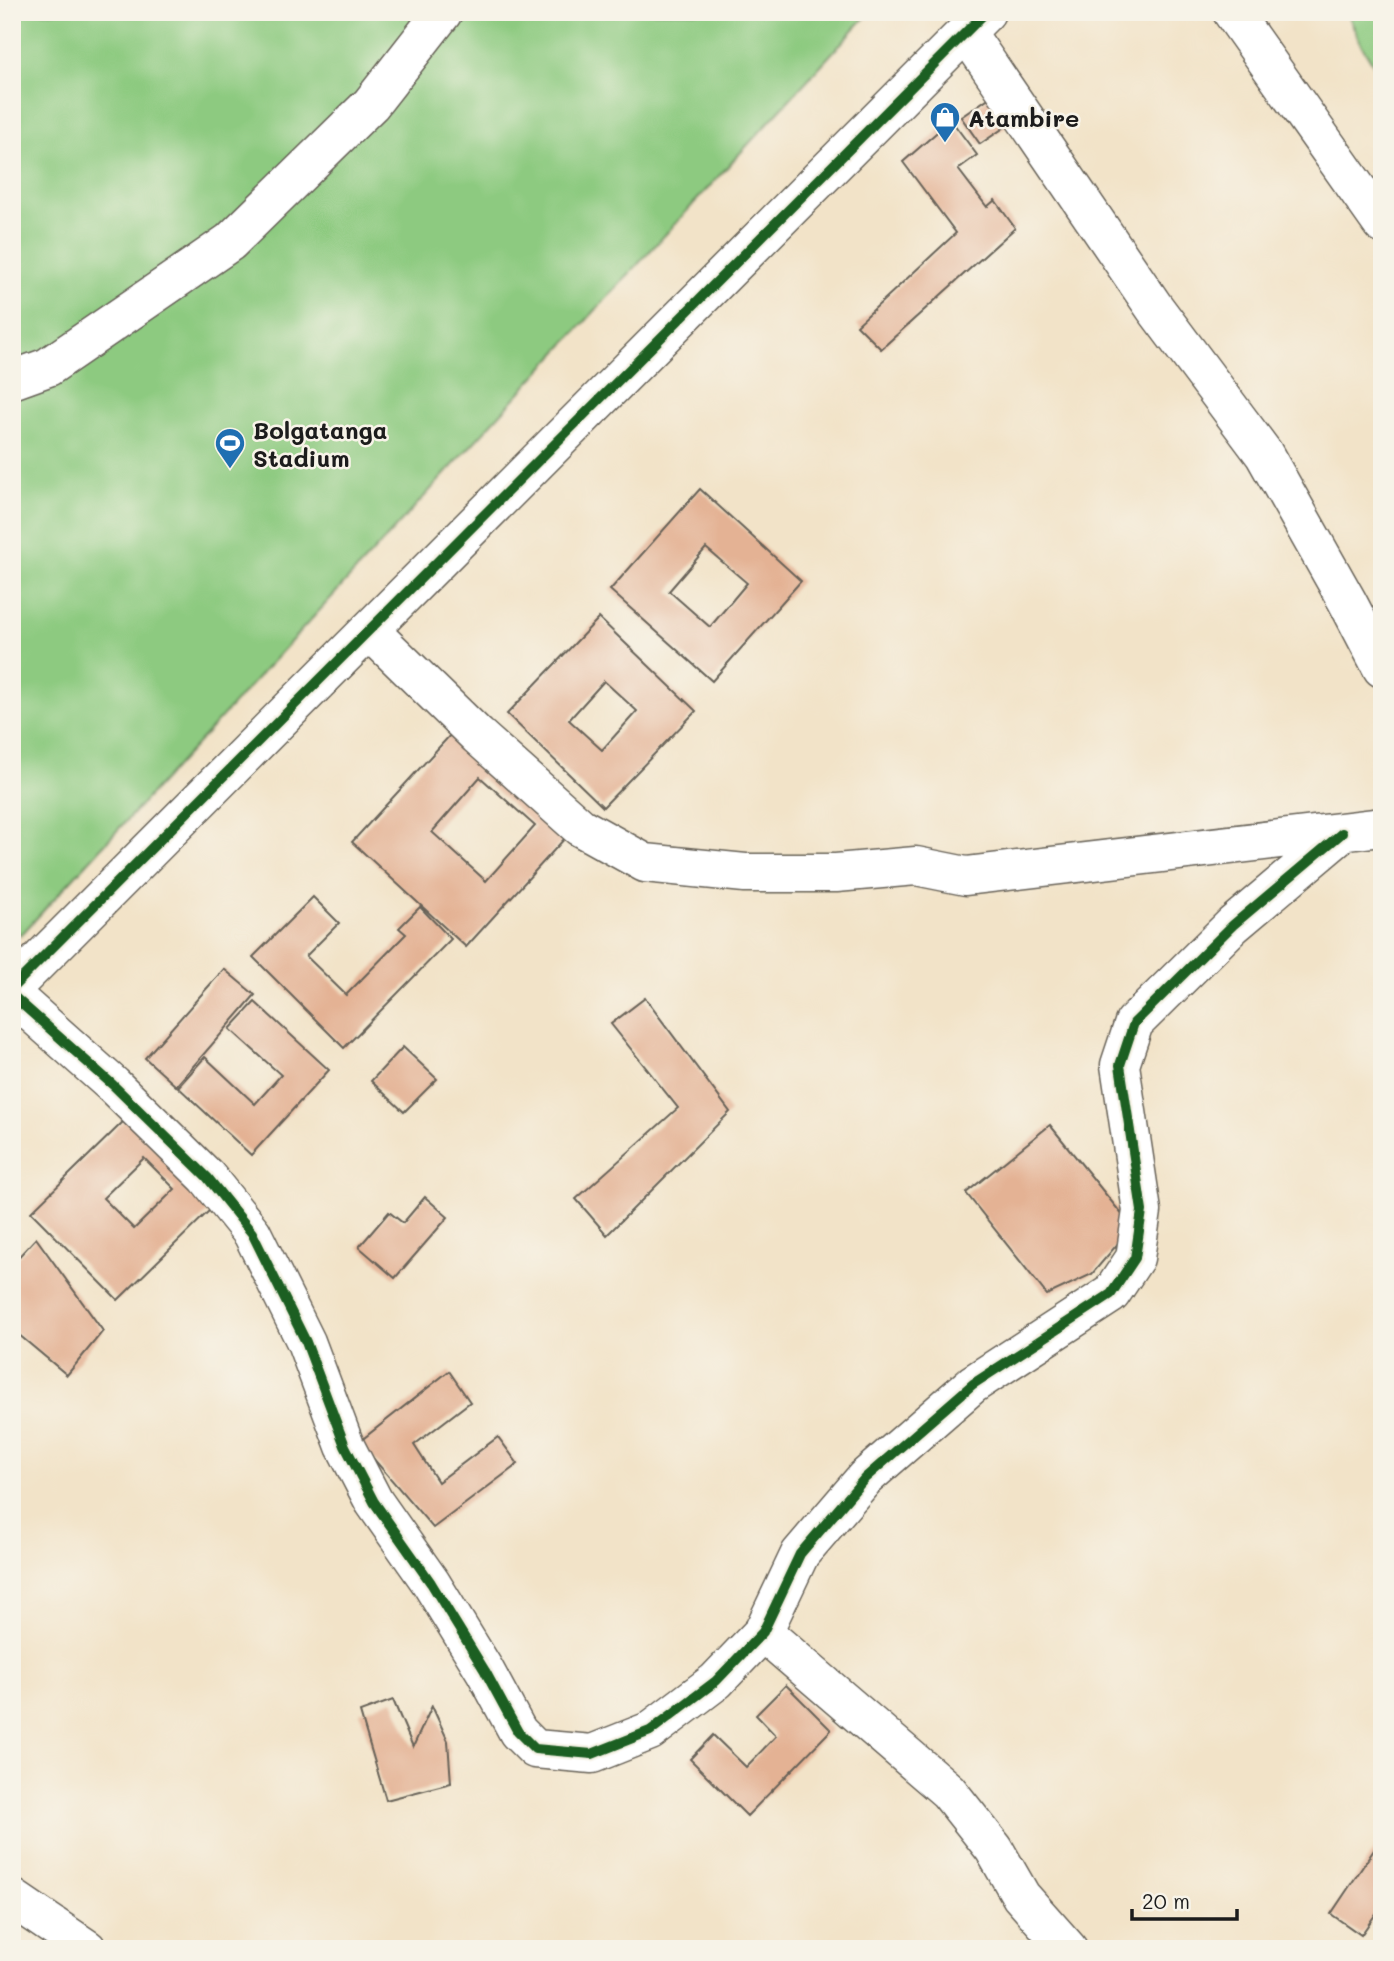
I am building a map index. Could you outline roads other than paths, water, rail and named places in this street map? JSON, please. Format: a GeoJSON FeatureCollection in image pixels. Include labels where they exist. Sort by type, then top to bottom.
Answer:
{"type":"FeatureCollection","features":[{"type":"Feature","properties":{"kind":"street"},"geometry":{"type":"LineString","coordinates":[[12,380],[48,367],[230,242],[371,104],[443,12]]}},
{"type":"Feature","properties":{"kind":"street"},"geometry":{"type":"LineString","coordinates":[[1232,12],[1382,224]]}},
{"type":"Feature","properties":{"kind":"street"},"geometry":{"type":"LineString","coordinates":[[12,988],[976,22],[1154,307],[1264,454],[1382,668]]}},
{"type":"Feature","properties":{"kind":"street"},"geometry":{"type":"LineString","coordinates":[[369,630],[478,736],[580,827],[645,863],[745,873],[836,873],[916,866],[966,876],[1382,827]]}},
{"type":"Feature","properties":{"kind":"street"},"geometry":{"type":"LineString","coordinates":[[12,995],[113,1085],[207,1177],[252,1233],[306,1342],[345,1446],[374,1502],[431,1583],[485,1671],[518,1732],[535,1749],[592,1754],[650,1731],[716,1681],[763,1632],[800,1554],[865,1478],[973,1384],[1111,1294],[1135,1258],[1142,1211],[1120,1065],[1134,1023],[1233,925],[1342,832]]}},
{"type":"Feature","properties":{"kind":"street"},"geometry":{"type":"LineString","coordinates":[[763,1632],[948,1791],[994,1849],[1021,1896],[1068,1949]]}},
{"type":"Feature","properties":{"kind":"street"},"geometry":{"type":"LineString","coordinates":[[12,1898],[87,1949]]}},
{"type":"Feature","properties":{"kind":"place","name":"Atambire"},"geometry":{"type":"Point","coordinates":[945,144]}},
{"type":"Feature","properties":{"kind":"place","name":"Bolgatanga Stadium"},"geometry":{"type":"Point","coordinates":[230,470]}}]}
